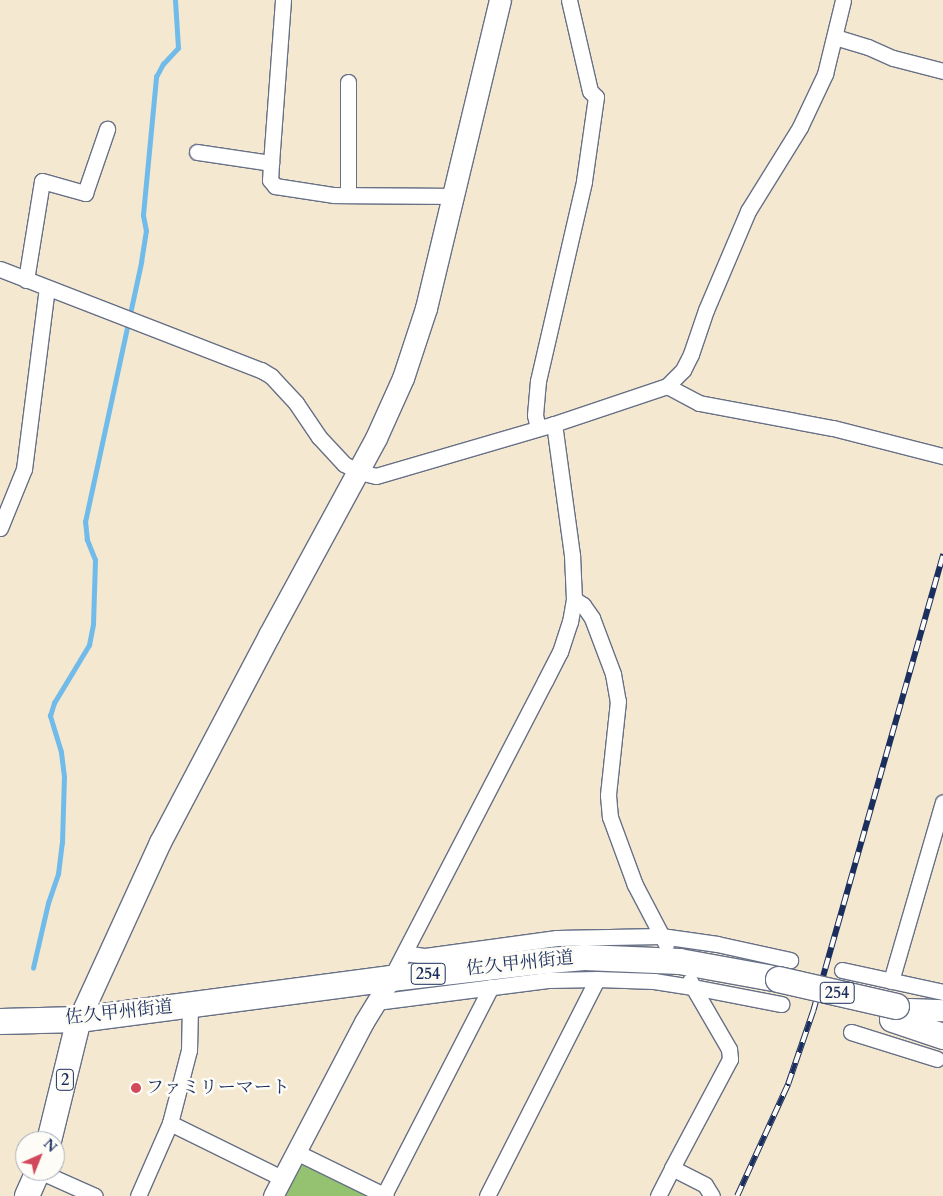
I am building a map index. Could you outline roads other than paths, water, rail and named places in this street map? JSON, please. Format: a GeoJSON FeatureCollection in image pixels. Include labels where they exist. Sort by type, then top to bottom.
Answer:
{"type":"FeatureCollection","features":[{"type":"Feature","properties":{"kind":"highway","name":"佐久甲州街道"},"geometry":{"type":"LineString","coordinates":[[0,1021],[79,1019],[190,1006],[391,978],[538,961],[584,958],[679,961],[784,969],[899,1011],[940,1048]]}},
{"type":"Feature","properties":{"kind":"highway","name":"254"},"geometry":{"type":"LineString","coordinates":[[899,1011],[943,1020]]}},
{"type":"Feature","properties":{"kind":"main road"},"geometry":{"type":"LineString","coordinates":[[79,1019],[160,842],[282,610],[359,472],[380,431],[412,354],[426,308],[500,0]]}},
{"type":"Feature","properties":{"kind":"main road"},"geometry":{"type":"LineString","coordinates":[[899,1011],[943,1010]]}},
{"type":"Feature","properties":{"kind":"main road","name":"2"},"geometry":{"type":"LineString","coordinates":[[51,1131],[79,1019]]}},
{"type":"Feature","properties":{"kind":"main road"},"geometry":{"type":"LineString","coordinates":[[27,1196],[34,1181]]}},
{"type":"Feature","properties":{"kind":"street"},"geometry":{"type":"LineString","coordinates":[[282,0],[270,180],[274,186],[334,195],[453,196]]}},
{"type":"Feature","properties":{"kind":"street"},"geometry":{"type":"LineString","coordinates":[[538,428],[535,415],[538,381],[584,181],[596,97],[590,91],[569,0]]}},
{"type":"Feature","properties":{"kind":"street"},"geometry":{"type":"LineString","coordinates":[[0,269],[245,362],[271,376],[296,403],[319,437],[332,452],[344,464],[359,472],[376,476],[389,473],[554,424],[667,386],[683,370],[692,354],[706,310],[748,211],[800,127],[825,74],[843,0]]}},
{"type":"Feature","properties":{"kind":"street"},"geometry":{"type":"LineString","coordinates":[[835,37],[868,47],[893,58],[943,71]]}},
{"type":"Feature","properties":{"kind":"street"},"geometry":{"type":"LineString","coordinates":[[348,82],[348,194]]}},
{"type":"Feature","properties":{"kind":"street"},"geometry":{"type":"LineString","coordinates":[[26,280],[42,181],[85,193],[107,129]]}},
{"type":"Feature","properties":{"kind":"street"},"geometry":{"type":"LineString","coordinates":[[197,152],[271,163]]}},
{"type":"Feature","properties":{"kind":"street"},"geometry":{"type":"LineString","coordinates":[[0,528],[24,469],[47,288]]}},
{"type":"Feature","properties":{"kind":"street"},"geometry":{"type":"LineString","coordinates":[[667,386],[699,403],[833,428],[943,456]]}},
{"type":"Feature","properties":{"kind":"street"},"geometry":{"type":"LineString","coordinates":[[273,1196],[376,1002],[405,953],[560,652],[570,622],[574,599],[572,555],[554,424]]}},
{"type":"Feature","properties":{"kind":"street"},"geometry":{"type":"LineString","coordinates":[[574,599],[583,605],[592,618],[613,674],[618,701],[608,795],[610,817],[635,885],[664,942]]}},
{"type":"Feature","properties":{"kind":"street"},"geometry":{"type":"LineString","coordinates":[[891,981],[943,802]]}},
{"type":"Feature","properties":{"kind":"street"},"geometry":{"type":"LineString","coordinates":[[405,953],[425,956],[557,938],[717,944],[784,969]]}},
{"type":"Feature","properties":{"kind":"street"},"geometry":{"type":"LineString","coordinates":[[842,970],[943,992]]}},
{"type":"Feature","properties":{"kind":"street"},"geometry":{"type":"LineString","coordinates":[[376,1002],[548,980],[597,980],[690,982],[781,1004]]}},
{"type":"Feature","properties":{"kind":"street"},"geometry":{"type":"LineString","coordinates":[[487,1196],[597,980]]}},
{"type":"Feature","properties":{"kind":"street"},"geometry":{"type":"LineString","coordinates":[[658,1196],[730,1058],[729,1048],[690,982]]}},
{"type":"Feature","properties":{"kind":"street"},"geometry":{"type":"LineString","coordinates":[[296,1152],[385,1195],[491,987]]}},
{"type":"Feature","properties":{"kind":"street"},"geometry":{"type":"LineString","coordinates":[[138,1196],[170,1123],[188,1050],[190,1006]]}},
{"type":"Feature","properties":{"kind":"street"},"geometry":{"type":"LineString","coordinates":[[851,1032],[940,1048]]}},
{"type":"Feature","properties":{"kind":"street"},"geometry":{"type":"LineString","coordinates":[[170,1123],[282,1178]]}},
{"type":"Feature","properties":{"kind":"street"},"geometry":{"type":"LineString","coordinates":[[672,1168],[705,1185],[712,1196]]}},
{"type":"Feature","properties":{"kind":"street"},"geometry":{"type":"LineString","coordinates":[[61,1181],[95,1196]]}},
{"type":"Feature","properties":{"kind":"waterway"},"geometry":{"type":"LineString","coordinates":[[33,968],[48,903],[58,874],[62,843],[64,777],[61,752],[50,716],[54,703],[89,645],[93,624],[95,560],[87,540],[85,522],[146,231],[143,215],[156,77],[163,64],[178,48],[175,0]]}},
{"type":"Feature","properties":{"kind":"railway"},"geometry":{"type":"LineString","coordinates":[[737,1196],[788,1084],[813,1011],[943,554]]}},
{"type":"Feature","properties":{"kind":"place","name":"ファミリーマート"},"geometry":{"type":"Point","coordinates":[136,1088]}}]}
